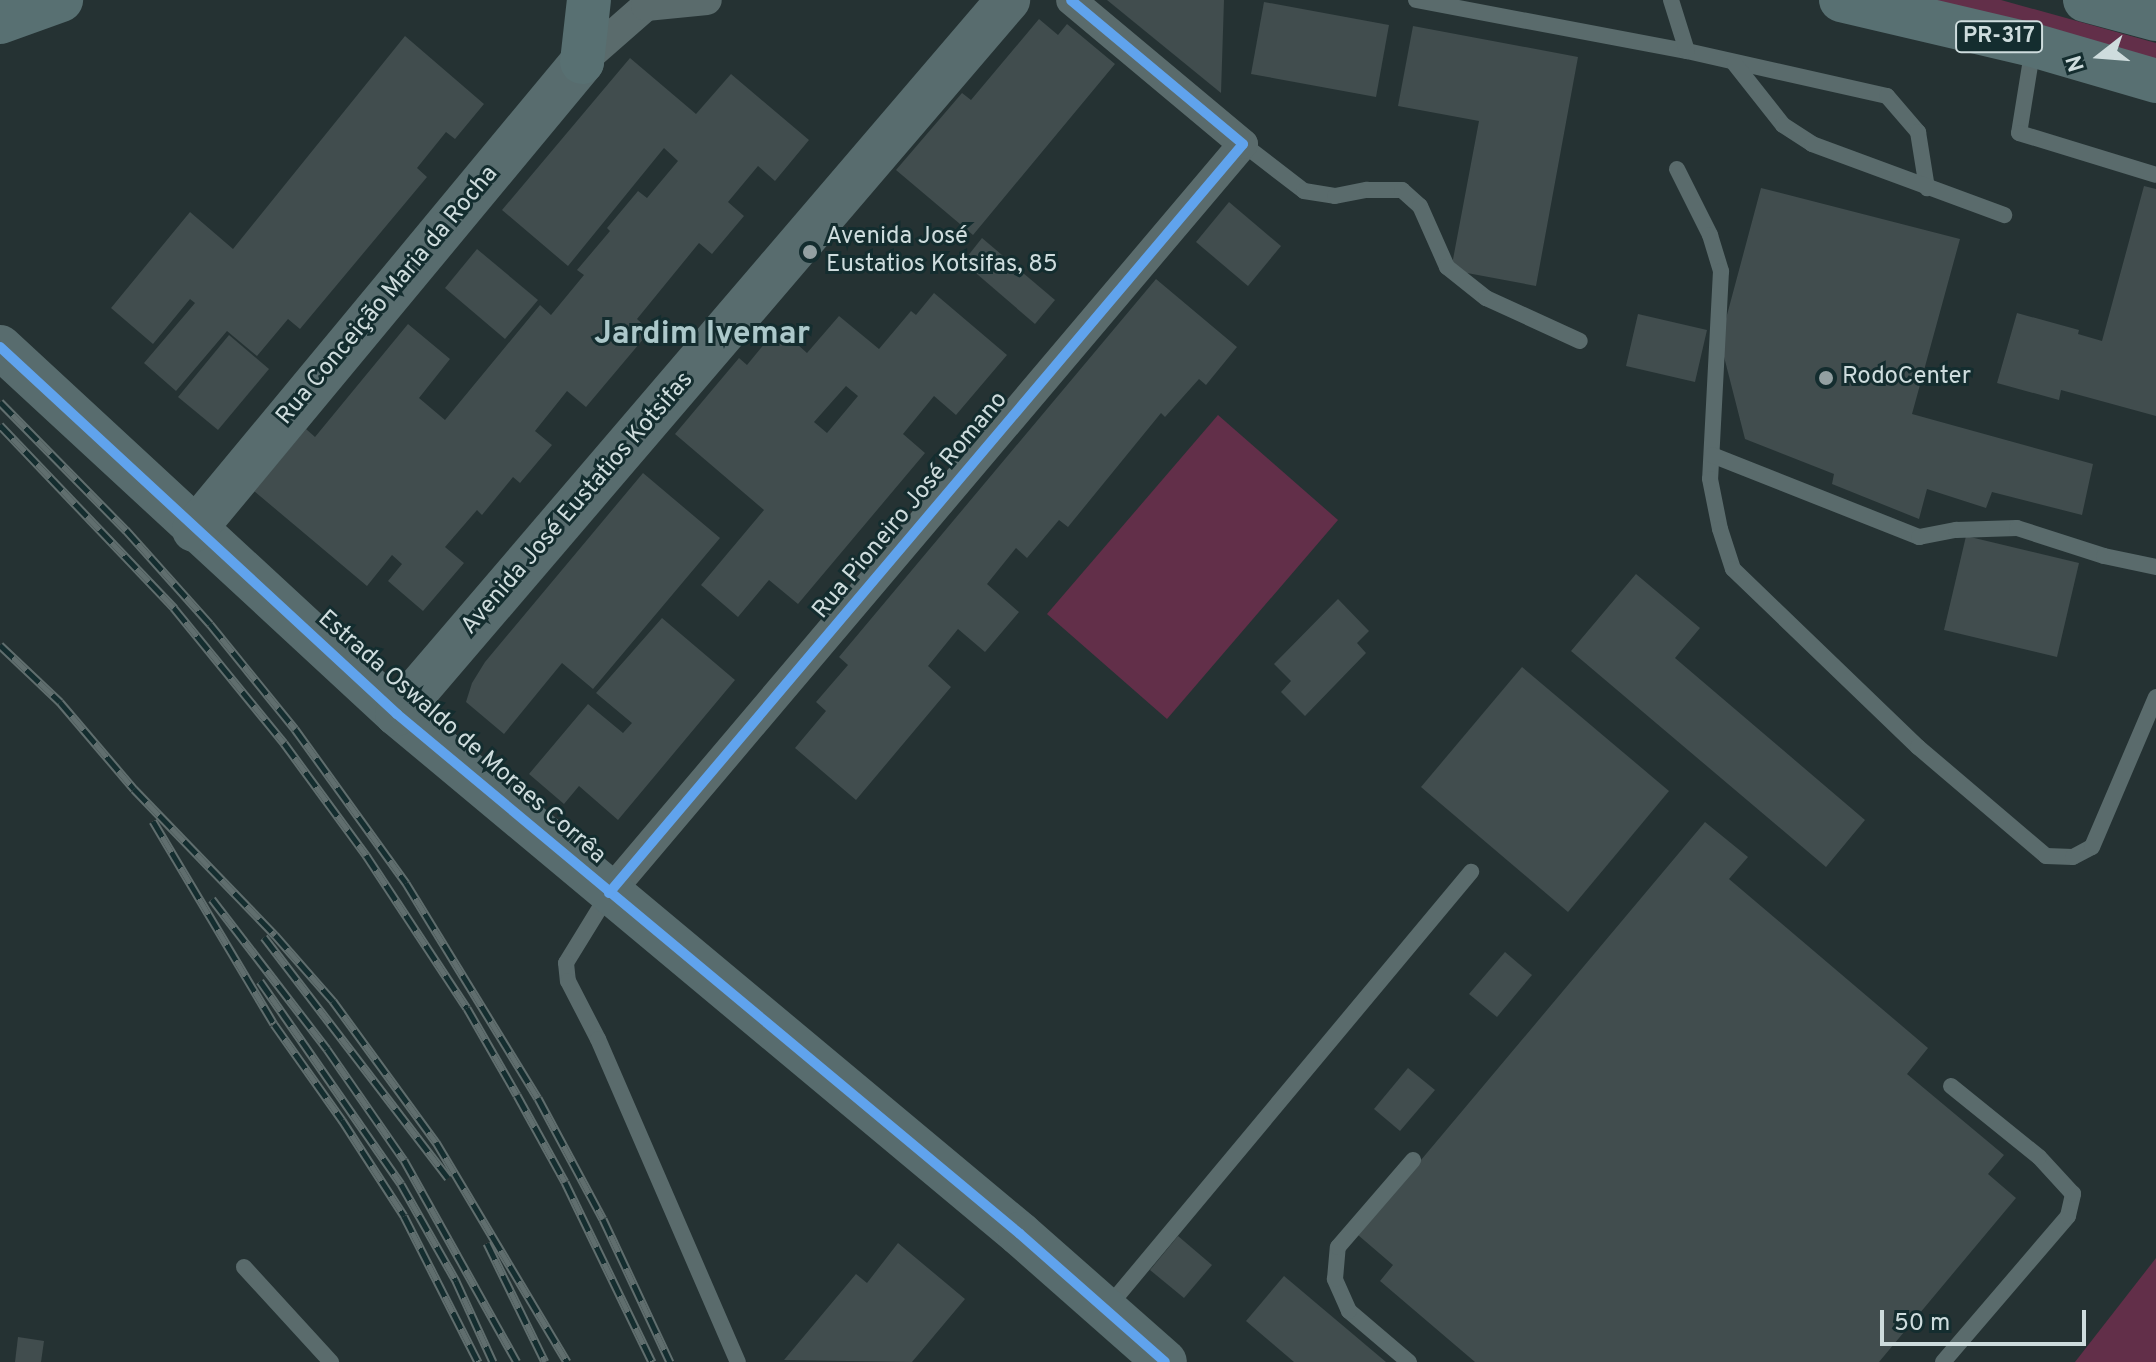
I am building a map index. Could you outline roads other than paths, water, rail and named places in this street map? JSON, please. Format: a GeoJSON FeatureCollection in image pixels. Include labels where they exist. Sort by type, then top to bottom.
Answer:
{"type":"FeatureCollection","features":[{"type":"Feature","properties":{"kind":"highway"},"geometry":{"type":"LineString","coordinates":[[0,22],[61,0]]}},
{"type":"Feature","properties":{"kind":"highway"},"geometry":{"type":"LineString","coordinates":[[582,62],[589,0]]}},
{"type":"Feature","properties":{"kind":"highway","name":"PR-317"},"geometry":{"type":"LineString","coordinates":[[1841,0],[2033,45],[2156,81]]}},
{"type":"Feature","properties":{"kind":"highway"},"geometry":{"type":"LineString","coordinates":[[2085,0],[2137,10]]}},
{"type":"Feature","properties":{"kind":"street"},"geometry":{"type":"LineString","coordinates":[[582,62],[646,6],[707,0]]}},
{"type":"Feature","properties":{"kind":"street","name":"Avenida José Eustatios Kotsifas"},"geometry":{"type":"LineString","coordinates":[[397,714],[1008,0]]}},
{"type":"Feature","properties":{"kind":"street"},"geometry":{"type":"LineString","coordinates":[[1071,0],[1243,144]]}},
{"type":"Feature","properties":{"kind":"street","name":"Rua Conceição Maria da Rocha"},"geometry":{"type":"LineString","coordinates":[[194,530],[582,62]]}},
{"type":"Feature","properties":{"kind":"street","name":"Rua Pioneiro José Romano"},"geometry":{"type":"LineString","coordinates":[[609,893],[1243,144]]}},
{"type":"Feature","properties":{"kind":"street","name":"Estrada Oswaldo de Moraes Corrêa"},"geometry":{"type":"LineString","coordinates":[[0,347],[194,530],[397,714],[1020,1234],[1104,1312],[1165,1362]]}},
{"type":"Feature","properties":{"kind":"lane"},"geometry":{"type":"LineString","coordinates":[[1416,0],[1687,51],[1887,96],[1918,132],[1927,188]]}},
{"type":"Feature","properties":{"kind":"lane"},"geometry":{"type":"LineString","coordinates":[[1671,0],[1687,51]]}},
{"type":"Feature","properties":{"kind":"lane"},"geometry":{"type":"LineString","coordinates":[[2033,45],[2019,133],[2156,175]]}},
{"type":"Feature","properties":{"kind":"lane"},"geometry":{"type":"LineString","coordinates":[[1734,63],[1783,125],[1802,138],[2004,215]]}},
{"type":"Feature","properties":{"kind":"lane"},"geometry":{"type":"LineString","coordinates":[[1243,144],[1304,191],[1335,196],[1367,190],[1402,190],[1420,206],[1447,267],[1486,298],[1580,341]]}},
{"type":"Feature","properties":{"kind":"lane"},"geometry":{"type":"LineString","coordinates":[[1677,169],[1710,235],[1721,271],[1710,479],[1720,529],[1733,569],[1918,747],[2046,856],[2073,857],[2092,847],[2156,697]]}},
{"type":"Feature","properties":{"kind":"lane"},"geometry":{"type":"LineString","coordinates":[[1712,455],[1919,537],[1956,530],[2017,528],[2104,556],[2156,567]]}},
{"type":"Feature","properties":{"kind":"lane"},"geometry":{"type":"LineString","coordinates":[[1104,1312],[1471,872]]}},
{"type":"Feature","properties":{"kind":"lane"},"geometry":{"type":"LineString","coordinates":[[609,893],[566,963],[568,981],[598,1039],[738,1362]]}},
{"type":"Feature","properties":{"kind":"lane"},"geometry":{"type":"LineString","coordinates":[[1943,1362],[2068,1216],[2073,1194],[2039,1157],[1951,1086]]}},
{"type":"Feature","properties":{"kind":"lane"},"geometry":{"type":"LineString","coordinates":[[1409,1362],[1349,1311],[1335,1279],[1338,1247],[1413,1160]]}},
{"type":"Feature","properties":{"kind":"lane"},"geometry":{"type":"LineString","coordinates":[[244,1267],[331,1362]]}},
{"type":"Feature","properties":{"kind":"railway"},"geometry":{"type":"LineString","coordinates":[[0,402],[126,530],[210,624],[295,729],[406,883],[538,1098],[603,1219],[670,1362]]}},
{"type":"Feature","properties":{"kind":"railway"},"geometry":{"type":"LineString","coordinates":[[0,425],[174,608],[284,743],[366,855],[467,1008],[517,1095],[565,1182],[652,1362]]}},
{"type":"Feature","properties":{"kind":"railway"},"geometry":{"type":"LineString","coordinates":[[0,645],[60,702],[134,789],[275,935],[333,1001],[436,1142],[567,1362]]}},
{"type":"Feature","properties":{"kind":"railway"},"geometry":{"type":"LineString","coordinates":[[153,821],[274,1024],[342,1120],[404,1216],[478,1362]]}},
{"type":"Feature","properties":{"kind":"railway"},"geometry":{"type":"LineString","coordinates":[[212,899],[327,1049],[404,1160],[517,1362]]}},
{"type":"Feature","properties":{"kind":"railway"},"geometry":{"type":"LineString","coordinates":[[264,937],[448,1178]]}},
{"type":"Feature","properties":{"kind":"railway"},"geometry":{"type":"LineString","coordinates":[[260,981],[401,1184],[456,1281],[493,1362]]}},
{"type":"Feature","properties":{"kind":"railway"},"geometry":{"type":"LineString","coordinates":[[487,1243],[545,1362]]}},
{"type":"Feature","properties":{"kind":"place","name":"Avenida José Eustatios Kotsifas, 85"},"geometry":{"type":"Point","coordinates":[810,252]}},
{"type":"Feature","properties":{"kind":"place","name":"RodoCenter"},"geometry":{"type":"Point","coordinates":[1826,378]}},
{"type":"Feature","properties":{"kind":"district","name":"Jardim Ivemar"},"geometry":{"type":"Point","coordinates":[702,335]}}]}
